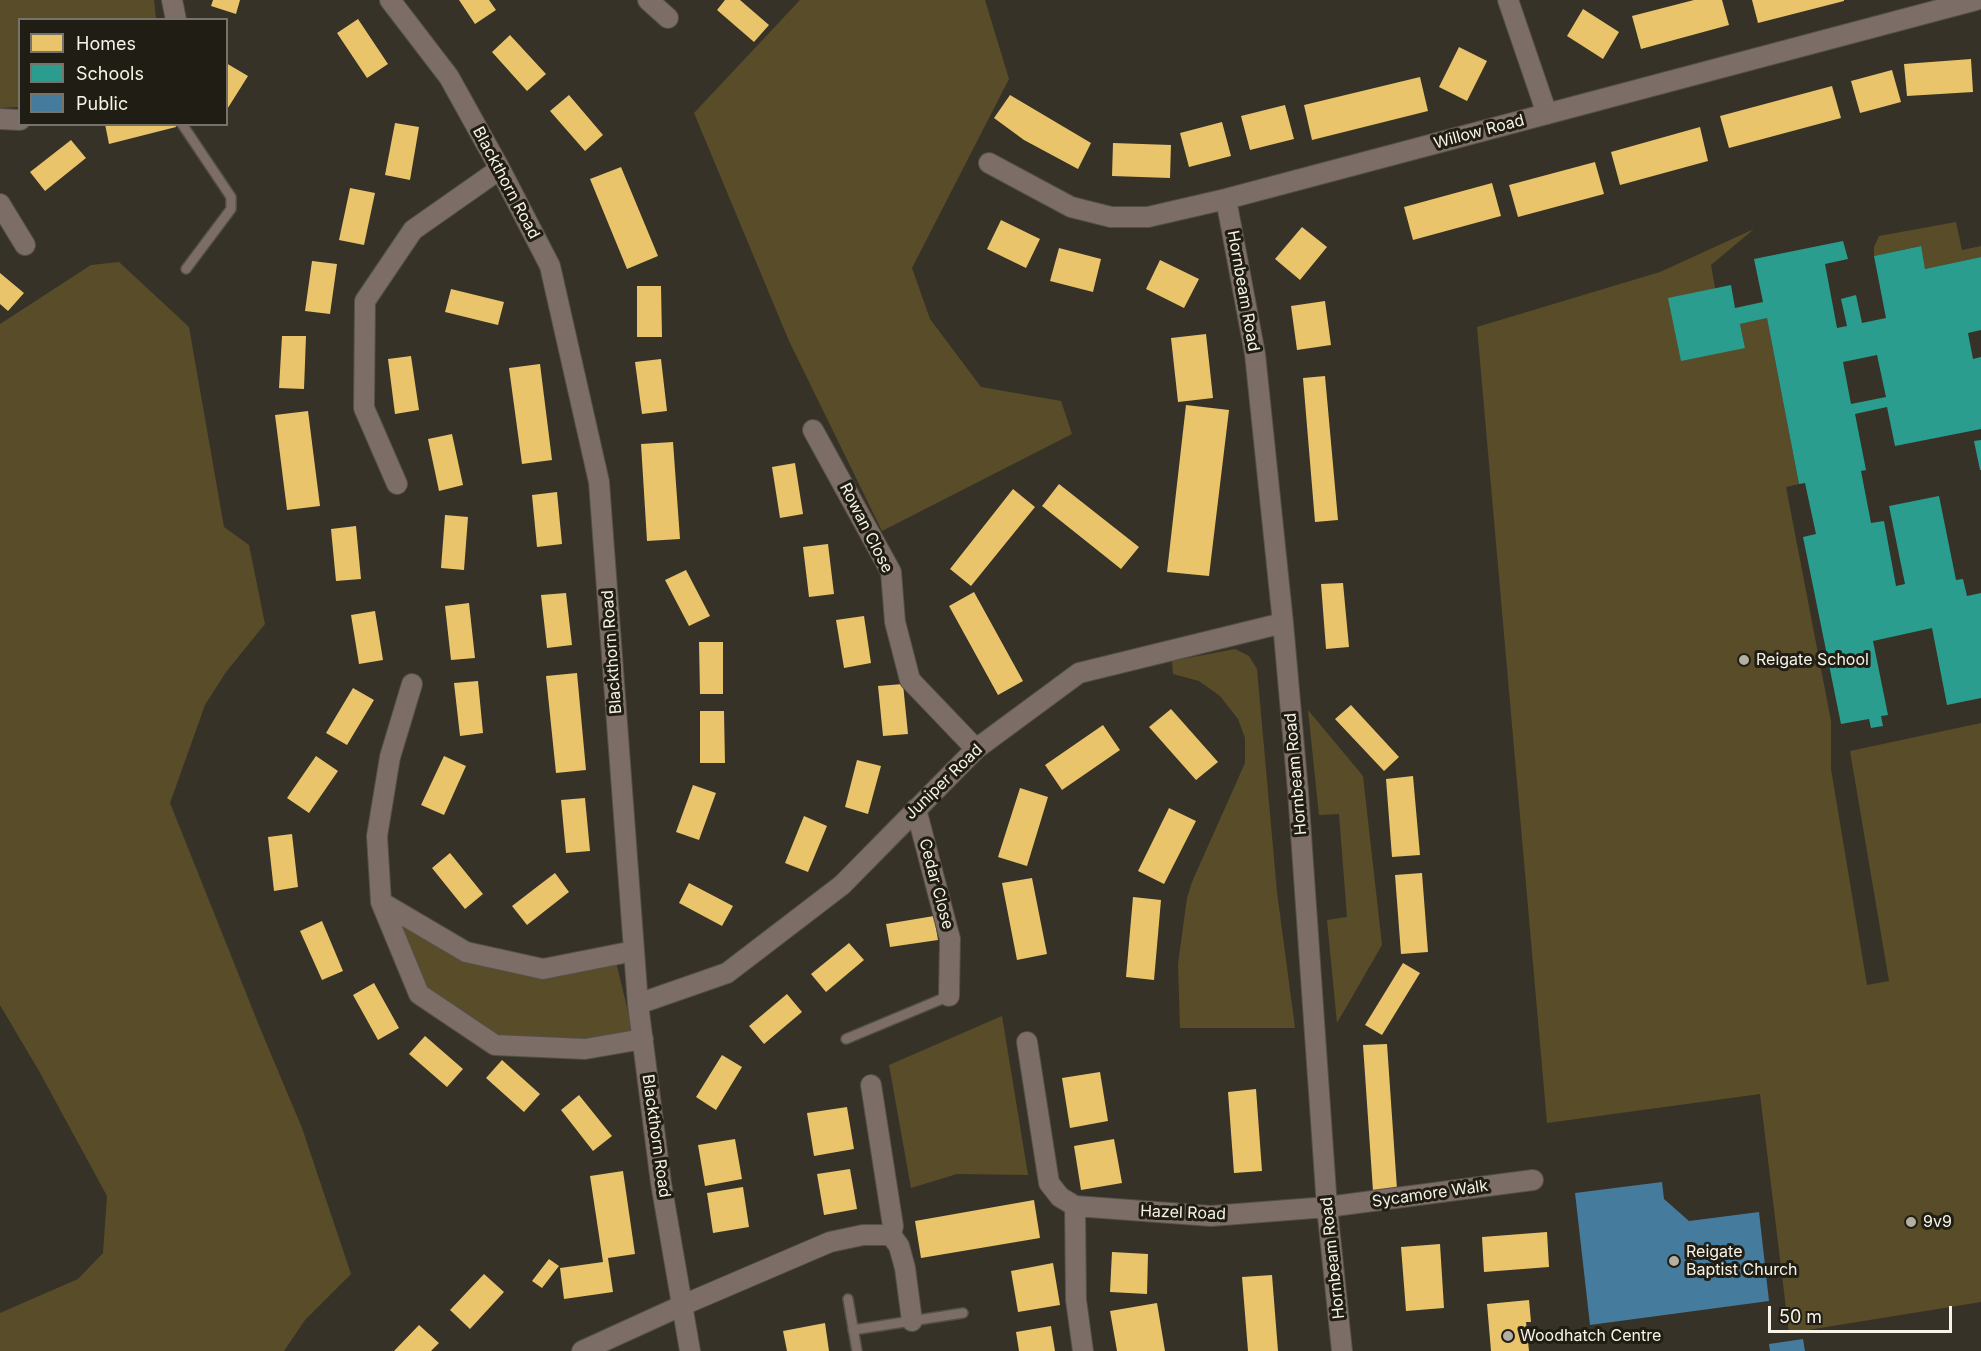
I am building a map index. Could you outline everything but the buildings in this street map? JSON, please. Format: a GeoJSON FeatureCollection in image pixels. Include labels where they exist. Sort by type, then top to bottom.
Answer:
{"type":"FeatureCollection","features":[{"type":"Feature","properties":{"kind":"street"},"geometry":{"type":"LineString","coordinates":[[172,0],[176,18]]}},
{"type":"Feature","properties":{"kind":"street","name":"Blackthorn Road"},"geometry":{"type":"LineString","coordinates":[[390,0],[448,77],[500,169],[549,266],[599,482],[638,1004],[661,1183],[684,1305],[690,1351]]}},
{"type":"Feature","properties":{"kind":"street"},"geometry":{"type":"LineString","coordinates":[[648,0],[668,18]]}},
{"type":"Feature","properties":{"kind":"street"},"geometry":{"type":"LineString","coordinates":[[1508,0],[1546,114]]}},
{"type":"Feature","properties":{"kind":"street","name":"Willow Road"},"geometry":{"type":"LineString","coordinates":[[989,163],[1071,207],[1111,217],[1148,217],[1226,199],[1976,0]]}},
{"type":"Feature","properties":{"kind":"street"},"geometry":{"type":"LineString","coordinates":[[0,118],[18,120]]}},
{"type":"Feature","properties":{"kind":"street"},"geometry":{"type":"LineString","coordinates":[[397,483],[364,408],[365,301],[413,230],[500,169]]}},
{"type":"Feature","properties":{"kind":"street","name":"Hornbeam Road"},"geometry":{"type":"LineString","coordinates":[[1226,199],[1255,354],[1283,623],[1298,791],[1327,1207],[1342,1351]]}},
{"type":"Feature","properties":{"kind":"street"},"geometry":{"type":"LineString","coordinates":[[0,204],[26,245]]}},
{"type":"Feature","properties":{"kind":"street","name":"Rowan Close"},"geometry":{"type":"LineString","coordinates":[[813,430],[891,572],[895,622],[910,680],[976,749]]}},
{"type":"Feature","properties":{"kind":"street","name":"Juniper Road"},"geometry":{"type":"LineString","coordinates":[[638,1004],[727,973],[842,885],[976,749],[1079,673],[1283,623]]}},
{"type":"Feature","properties":{"kind":"street"},"geometry":{"type":"LineString","coordinates":[[412,684],[390,757],[377,836],[381,902],[419,994],[495,1045],[585,1049],[643,1039]]}},
{"type":"Feature","properties":{"kind":"street","name":"Cedar Close"},"geometry":{"type":"LineString","coordinates":[[916,809],[950,939],[949,996]]}},
{"type":"Feature","properties":{"kind":"street"},"geometry":{"type":"LineString","coordinates":[[381,902],[466,952],[543,969],[634,951]]}},
{"type":"Feature","properties":{"kind":"street"},"geometry":{"type":"LineString","coordinates":[[1027,1042],[1049,1183],[1060,1197],[1075,1206],[1076,1300],[1083,1351]]}},
{"type":"Feature","properties":{"kind":"street"},"geometry":{"type":"LineString","coordinates":[[871,1085],[893,1226],[891,1235],[899,1246],[905,1268],[912,1321]]}},
{"type":"Feature","properties":{"kind":"street","name":"Sycamore Walk"},"geometry":{"type":"LineString","coordinates":[[1327,1207],[1533,1180]]}},
{"type":"Feature","properties":{"kind":"street","name":"Hazel Road"},"geometry":{"type":"LineString","coordinates":[[1075,1206],[1211,1216],[1327,1207]]}},
{"type":"Feature","properties":{"kind":"street"},"geometry":{"type":"LineString","coordinates":[[582,1351],[830,1242],[862,1234],[891,1235]]}},
{"type":"Feature","properties":{"kind":"lane"},"geometry":{"type":"LineString","coordinates":[[184,126],[231,197],[231,209],[186,270]]}},
{"type":"Feature","properties":{"kind":"lane"},"geometry":{"type":"LineString","coordinates":[[846,1039],[949,996]]}},
{"type":"Feature","properties":{"kind":"lane"},"geometry":{"type":"LineString","coordinates":[[848,1299],[857,1351]]}},
{"type":"Feature","properties":{"kind":"lane"},"geometry":{"type":"LineString","coordinates":[[853,1330],[963,1312]]}},
{"type":"Feature","properties":{"kind":"shaded area"},"geometry":{"type":"Polygon","coordinates":[[[0,0],[154,0],[156,18],[18,18],[18,107],[0,108],[0,0]]]}},
{"type":"Feature","properties":{"kind":"shaded area"},"geometry":{"type":"Polygon","coordinates":[[[800,0],[985,0],[1009,79],[912,268],[930,319],[981,387],[1061,401],[1072,434],[882,531],[789,341],[694,113],[800,0]]]}},
{"type":"Feature","properties":{"kind":"shaded area"},"geometry":{"type":"Polygon","coordinates":[[[1956,222],[1962,250],[1981,246],[1981,257],[1925,269],[1920,246],[1874,256],[1874,247],[1879,236],[1956,222]]]}},
{"type":"Feature","properties":{"kind":"shaded area","name":"Reigate School"},"geometry":{"type":"Polygon","coordinates":[[[1754,229],[1711,265],[1715,288],[1745,348],[1740,324],[1767,318],[1799,484],[1786,487],[1831,721],[1831,769],[1867,985],[1889,981],[1850,751],[1981,723],[1981,1302],[1789,1333],[1760,1094],[1547,1123],[1477,327],[1660,272],[1754,229]]]}},
{"type":"Feature","properties":{"kind":"shaded area"},"geometry":{"type":"Polygon","coordinates":[[[119,262],[189,327],[224,527],[249,545],[265,624],[226,672],[205,705],[170,803],[302,1128],[351,1274],[305,1320],[284,1351],[0,1351],[0,1313],[78,1279],[103,1253],[107,1196],[0,1005],[0,324],[91,265],[119,262]]]}},
{"type":"Feature","properties":{"kind":"shaded area"},"geometry":{"type":"Polygon","coordinates":[[[1235,649],[1249,656],[1257,669],[1277,892],[1295,1028],[1180,1028],[1178,964],[1187,898],[1245,763],[1245,738],[1238,719],[1220,696],[1199,681],[1173,674],[1172,661],[1235,649]]]}},
{"type":"Feature","properties":{"kind":"shaded area"},"geometry":{"type":"Polygon","coordinates":[[[1308,710],[1363,776],[1382,945],[1337,1023],[1327,920],[1347,917],[1339,814],[1319,815],[1308,710]]]}},
{"type":"Feature","properties":{"kind":"shaded area"},"geometry":{"type":"Polygon","coordinates":[[[391,913],[502,966],[615,958],[633,1032],[587,1044],[499,1039],[426,990],[391,913]]]}},
{"type":"Feature","properties":{"kind":"shaded area"},"geometry":{"type":"Polygon","coordinates":[[[1002,1016],[1028,1175],[957,1174],[911,1188],[889,1065],[1002,1016]]]}},
{"type":"Feature","properties":{"kind":"place","name":"Reigate School"},"geometry":{"type":"Point","coordinates":[1744,660]}},
{"type":"Feature","properties":{"kind":"place","name":"9v9"},"geometry":{"type":"Point","coordinates":[1911,1222]}},
{"type":"Feature","properties":{"kind":"place","name":"Reigate Baptist Church"},"geometry":{"type":"Point","coordinates":[1674,1261]}},
{"type":"Feature","properties":{"kind":"place","name":"Woodhatch Centre"},"geometry":{"type":"Point","coordinates":[1508,1336]}}]}
